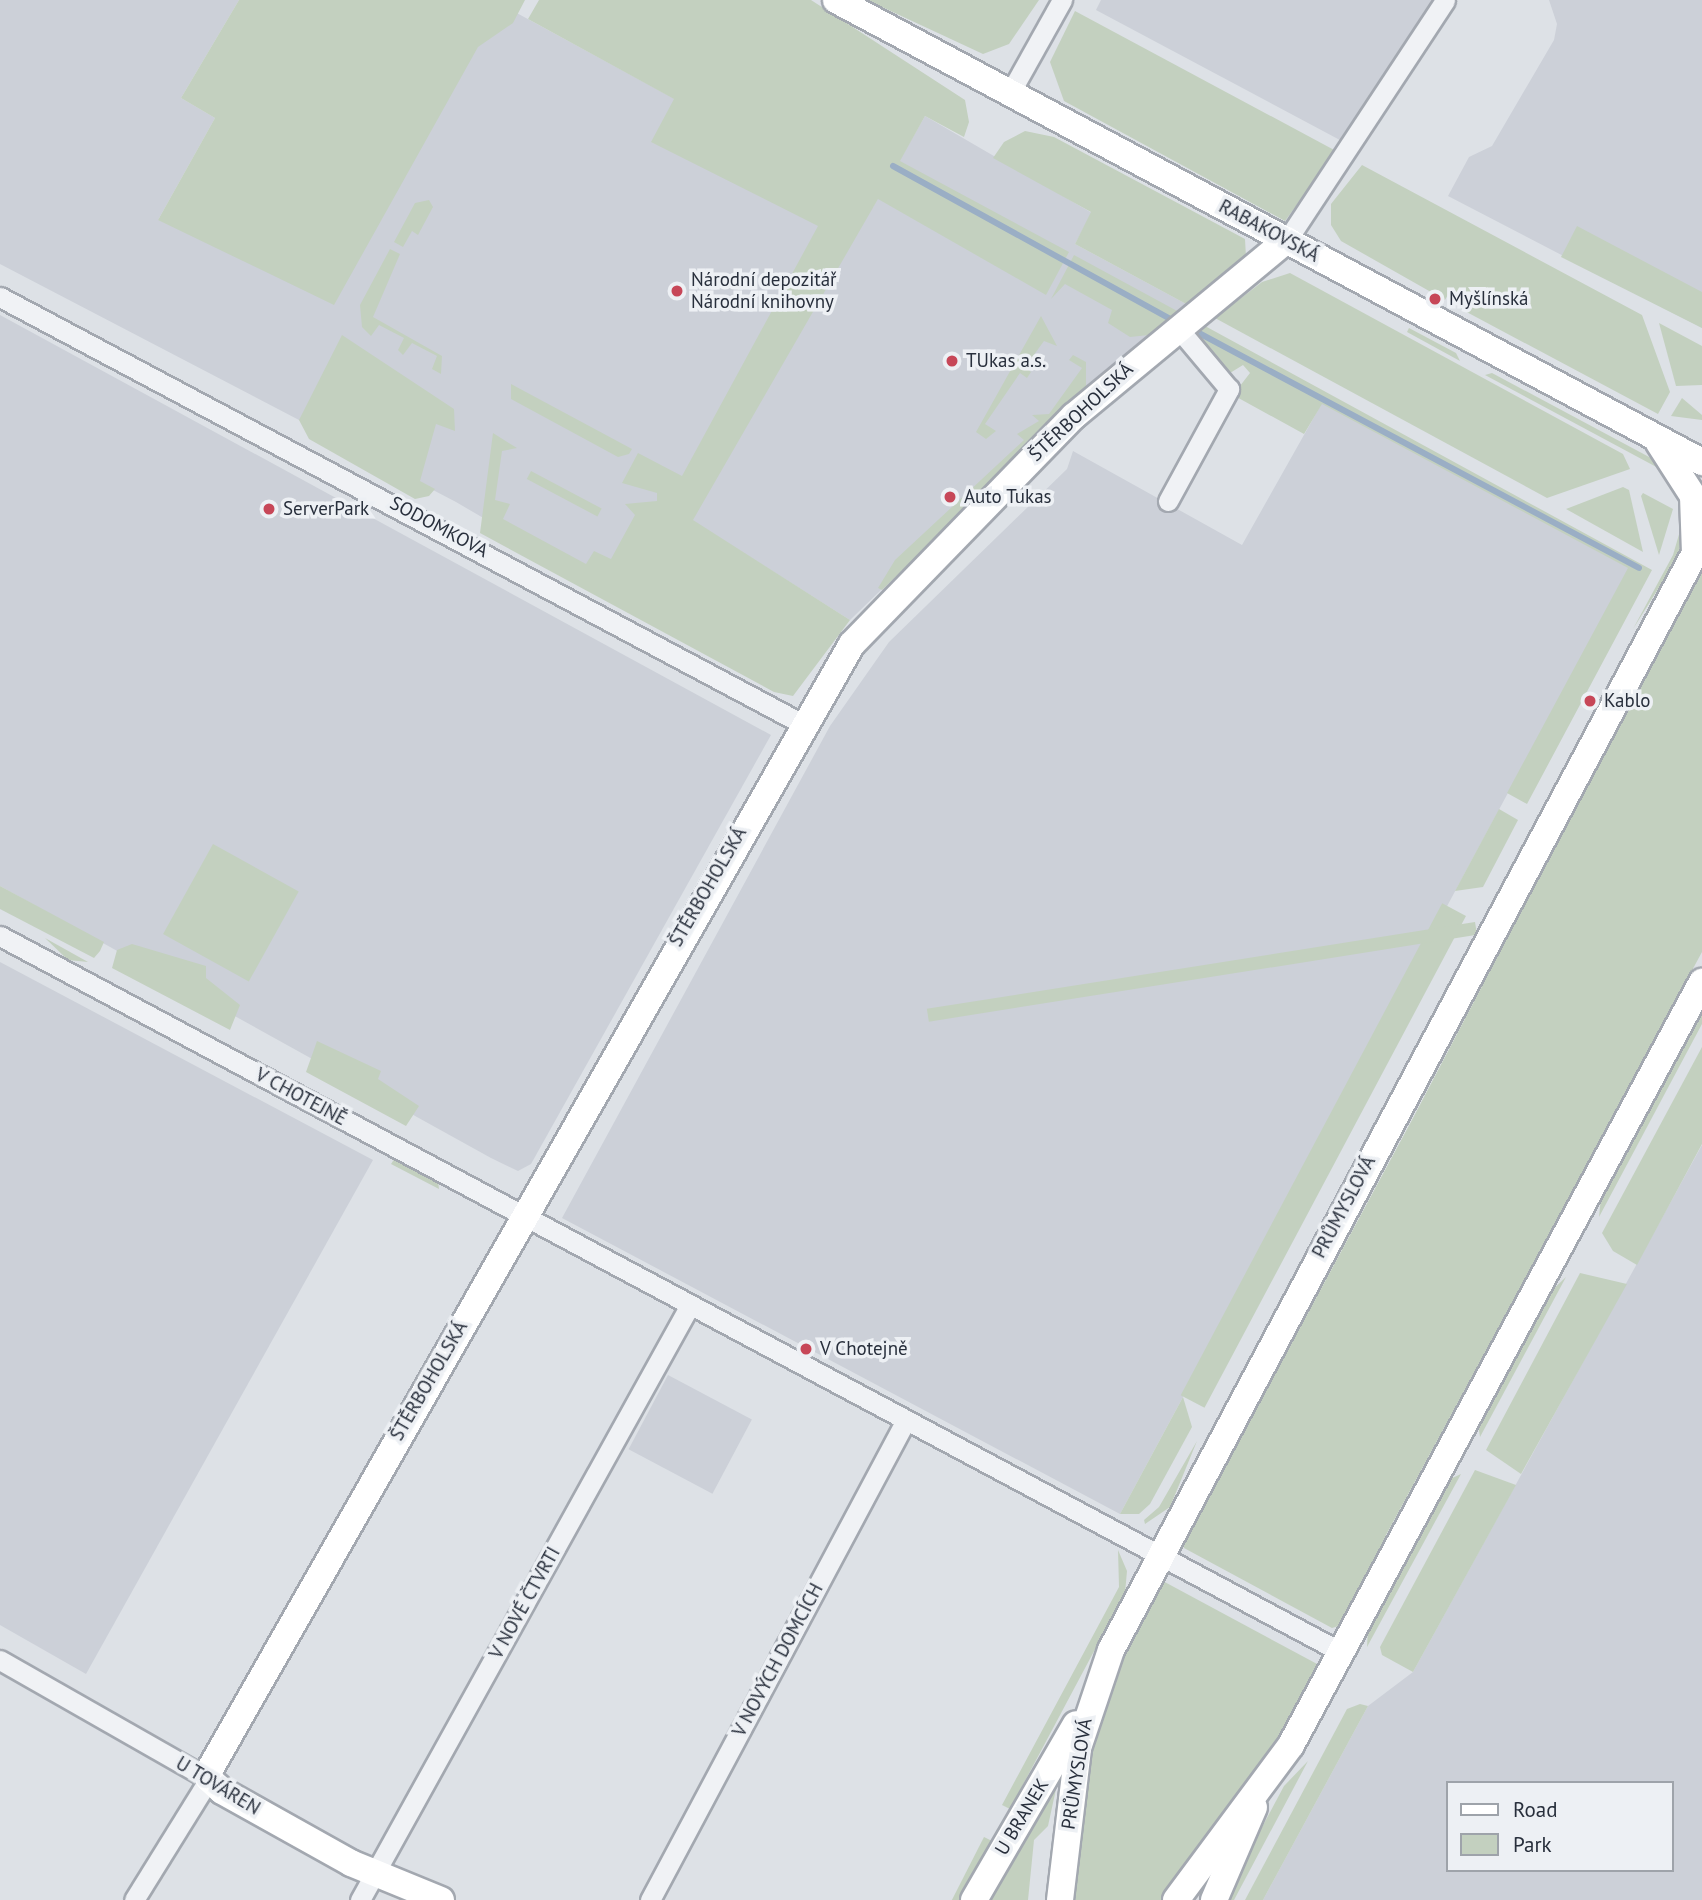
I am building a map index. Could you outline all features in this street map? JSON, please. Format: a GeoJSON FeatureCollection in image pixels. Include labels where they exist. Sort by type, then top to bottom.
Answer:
{"type":"FeatureCollection","features":[{"type":"Feature","properties":{"kind":"main road","name":"RABAKOVSKÁ"},"geometry":{"type":"LineString","coordinates":[[836,0],[1702,462]]}},
{"type":"Feature","properties":{"kind":"main road","name":"ŠTĚRBOHOLSKÁ"},"geometry":{"type":"LineString","coordinates":[[209,1779],[522,1216],[801,723],[888,600],[1074,416],[1177,327],[1287,240]]}},
{"type":"Feature","properties":{"kind":"main road"},"geometry":{"type":"LineString","coordinates":[[1654,436],[1702,440]]}},
{"type":"Feature","properties":{"kind":"main road"},"geometry":{"type":"LineString","coordinates":[[1654,436],[1693,496],[1699,546]]}},
{"type":"Feature","properties":{"kind":"main road","name":"PRŮMYSLOVÁ"},"geometry":{"type":"LineString","coordinates":[[1060,1900],[1091,1698],[1158,1555],[1699,546]]}},
{"type":"Feature","properties":{"kind":"main road"},"geometry":{"type":"LineString","coordinates":[[1176,1900],[1258,1792],[1343,1653],[1702,982]]}},
{"type":"Feature","properties":{"kind":"main road","name":"U BRANEK"},"geometry":{"type":"LineString","coordinates":[[974,1900],[1091,1698]]}},
{"type":"Feature","properties":{"kind":"main road","name":"U TOVÁREN"},"geometry":{"type":"LineString","coordinates":[[209,1779],[376,1873],[441,1900]]}},
{"type":"Feature","properties":{"kind":"main road"},"geometry":{"type":"LineString","coordinates":[[1214,1900],[1246,1838],[1258,1792]]}},
{"type":"Feature","properties":{"kind":"street"},"geometry":{"type":"LineString","coordinates":[[1010,93],[1062,0]]}},
{"type":"Feature","properties":{"kind":"street","name":"ŠTĚRBOHOLSKÁ"},"geometry":{"type":"LineString","coordinates":[[1287,240],[1445,0]]}},
{"type":"Feature","properties":{"kind":"street","name":"SODOMKOVA"},"geometry":{"type":"LineString","coordinates":[[0,297],[801,723]]}},
{"type":"Feature","properties":{"kind":"street"},"geometry":{"type":"LineString","coordinates":[[1168,501],[1229,388],[1177,327]]}},
{"type":"Feature","properties":{"kind":"street","name":"V CHOTEJNĚ"},"geometry":{"type":"LineString","coordinates":[[0,936],[1343,1653]]}},
{"type":"Feature","properties":{"kind":"street","name":"V NOVÉ ČTVRTI"},"geometry":{"type":"LineString","coordinates":[[360,1900],[690,1305]]}},
{"type":"Feature","properties":{"kind":"street","name":"V NOVÝCH DOMCÍCH"},"geometry":{"type":"LineString","coordinates":[[650,1900],[906,1420]]}},
{"type":"Feature","properties":{"kind":"street","name":"U TOVÁREN"},"geometry":{"type":"LineString","coordinates":[[0,1660],[209,1779]]}},
{"type":"Feature","properties":{"kind":"street","name":"ŠTĚRBOHOLSKÁ"},"geometry":{"type":"LineString","coordinates":[[134,1900],[209,1779]]}},
{"type":"Feature","properties":{"kind":"shaded area"},"geometry":{"type":"Polygon","coordinates":[[[0,0],[239,0],[181,98],[215,118],[158,220],[493,0],[873,207],[925,116],[1092,213],[1075,244],[1188,305],[1105,373],[850,620],[693,521],[637,608],[456,502],[0,264],[0,0]]]}},
{"type":"Feature","properties":{"kind":"shaded area"},"geometry":{"type":"Polygon","coordinates":[[[1101,0],[1445,0],[1353,147],[1096,10],[1101,0]]]}},
{"type":"Feature","properties":{"kind":"shaded area"},"geometry":{"type":"Polygon","coordinates":[[[1549,0],[1702,0],[1702,328],[1448,196],[1469,157],[1492,146],[1554,40],[1557,24],[1549,0]]]}},
{"type":"Feature","properties":{"kind":"shaded area"},"geometry":{"type":"Polygon","coordinates":[[[0,315],[771,735],[531,1164],[518,1171],[491,1158],[0,886],[0,315]]]}},
{"type":"Feature","properties":{"kind":"shaded area"},"geometry":{"type":"Polygon","coordinates":[[[1322,403],[1629,568],[1120,1514],[562,1218],[830,726],[889,642],[1067,469],[1073,451],[1242,545],[1322,403]]]}},
{"type":"Feature","properties":{"kind":"shaded area"},"geometry":{"type":"Polygon","coordinates":[[[0,962],[373,1160],[86,1674],[0,1625],[0,962]]]}},
{"type":"Feature","properties":{"kind":"shaded area"},"geometry":{"type":"Polygon","coordinates":[[[1702,1145],[1702,1900],[1263,1900],[1368,1706],[1413,1672],[1702,1145]]]}},
{"type":"Feature","properties":{"kind":"shaded area"},"geometry":{"type":"Polygon","coordinates":[[[668,1375],[752,1420],[712,1494],[629,1449],[668,1375]]]}},
{"type":"Feature","properties":{"kind":"green space"},"geometry":{"type":"Polygon","coordinates":[[[239,0],[525,0],[513,23],[478,47],[334,305],[158,220],[215,118],[181,98],[239,0]]]}},
{"type":"Feature","properties":{"kind":"green space"},"geometry":{"type":"Polygon","coordinates":[[[539,0],[811,0],[965,100],[969,122],[964,137],[925,116],[900,161],[1069,252],[1046,295],[878,199],[693,520],[850,620],[793,696],[774,692],[480,533],[493,433],[517,448],[502,451],[495,500],[510,504],[503,519],[586,564],[594,551],[611,559],[635,515],[625,504],[657,501],[657,493],[622,483],[638,453],[682,476],[818,226],[651,142],[674,99],[528,19],[539,0]]]}},
{"type":"Feature","properties":{"kind":"green space"},"geometry":{"type":"Polygon","coordinates":[[[867,0],[1039,0],[1009,44],[983,54],[867,0]]]}},
{"type":"Feature","properties":{"kind":"green space"},"geometry":{"type":"Polygon","coordinates":[[[1075,11],[1336,151],[1285,221],[1064,101],[1050,62],[1075,11]]]}},
{"type":"Feature","properties":{"kind":"green space"},"geometry":{"type":"Polygon","coordinates":[[[1025,131],[1054,137],[1245,239],[1246,257],[1188,305],[1075,244],[1091,212],[993,158],[1004,142],[1025,131]]]}},
{"type":"Feature","properties":{"kind":"green space"},"geometry":{"type":"Polygon","coordinates":[[[1362,165],[1642,315],[1670,392],[1658,414],[1461,309],[1464,301],[1449,293],[1445,300],[1341,241],[1331,225],[1331,204],[1362,165]]]}},
{"type":"Feature","properties":{"kind":"green space"},"geometry":{"type":"Polygon","coordinates":[[[429,200],[433,207],[418,235],[412,231],[403,247],[394,242],[415,203],[429,200]]]}},
{"type":"Feature","properties":{"kind":"green space"},"geometry":{"type":"Polygon","coordinates":[[[1577,226],[1702,292],[1702,328],[1561,257],[1577,226]]]}},
{"type":"Feature","properties":{"kind":"green space"},"geometry":{"type":"Polygon","coordinates":[[[390,249],[400,254],[373,317],[442,356],[441,374],[432,369],[437,356],[412,343],[403,355],[398,350],[404,338],[379,325],[371,336],[362,327],[360,305],[390,249]]]}},
{"type":"Feature","properties":{"kind":"green space"},"geometry":{"type":"Polygon","coordinates":[[[1074,255],[1179,312],[1149,335],[1130,337],[1108,323],[1112,310],[1065,284],[1051,299],[1074,255]]]}},
{"type":"Feature","properties":{"kind":"green space"},"geometry":{"type":"Polygon","coordinates":[[[1290,273],[1623,454],[1630,469],[1547,498],[1215,318],[1262,282],[1290,273]]]}},
{"type":"Feature","properties":{"kind":"green space"},"geometry":{"type":"Polygon","coordinates":[[[1041,316],[1057,346],[1044,341],[1025,367],[1031,372],[1027,378],[1020,373],[985,424],[996,431],[986,439],[976,432],[1041,316]]]}},
{"type":"Feature","properties":{"kind":"green space"},"geometry":{"type":"Polygon","coordinates":[[[1659,323],[1702,346],[1702,385],[1676,386],[1659,323]]]}},
{"type":"Feature","properties":{"kind":"green space"},"geometry":{"type":"Polygon","coordinates":[[[1205,326],[1652,570],[1527,804],[1507,793],[1628,568],[1322,404],[1304,434],[1233,395],[1250,373],[1243,365],[1230,373],[1195,334],[1205,326]]]}},
{"type":"Feature","properties":{"kind":"green space"},"geometry":{"type":"Polygon","coordinates":[[[1409,328],[1456,353],[1460,361],[1407,332],[1409,328]]]}},
{"type":"Feature","properties":{"kind":"green space"},"geometry":{"type":"Polygon","coordinates":[[[342,335],[454,409],[455,431],[436,424],[420,481],[435,489],[429,496],[415,499],[309,439],[299,420],[342,335]]]}},
{"type":"Feature","properties":{"kind":"green space"},"geometry":{"type":"Polygon","coordinates":[[[1073,355],[1086,362],[1086,392],[882,590],[878,588],[895,560],[1024,440],[1017,434],[1039,421],[1032,415],[1049,414],[1082,368],[1069,360],[1073,355]]]}},
{"type":"Feature","properties":{"kind":"green space"},"geometry":{"type":"Polygon","coordinates":[[[1492,373],[1651,458],[1662,470],[1485,375],[1492,373]]]}},
{"type":"Feature","properties":{"kind":"green space"},"geometry":{"type":"Polygon","coordinates":[[[511,384],[632,449],[629,454],[618,457],[511,399],[511,384]]]}},
{"type":"Feature","properties":{"kind":"green space"},"geometry":{"type":"Polygon","coordinates":[[[1682,398],[1702,415],[1702,420],[1671,416],[1682,398]]]}},
{"type":"Feature","properties":{"kind":"green space"},"geometry":{"type":"Polygon","coordinates":[[[531,471],[602,509],[597,517],[527,479],[531,471]]]}},
{"type":"Feature","properties":{"kind":"green space"},"geometry":{"type":"Polygon","coordinates":[[[1623,487],[1629,490],[1643,552],[1566,509],[1623,487]]]}},
{"type":"Feature","properties":{"kind":"green space"},"geometry":{"type":"Polygon","coordinates":[[[1643,493],[1673,509],[1659,555],[1641,496],[1643,493]]]}},
{"type":"Feature","properties":{"kind":"green space"},"geometry":{"type":"Polygon","coordinates":[[[1682,524],[1685,546],[1633,629],[1673,555],[1682,524]]]}},
{"type":"Feature","properties":{"kind":"green space"},"geometry":{"type":"Polygon","coordinates":[[[1702,566],[1702,952],[1386,1535],[1345,1624],[1332,1628],[1184,1548],[1180,1537],[1203,1508],[1412,1120],[1702,566]]]}},
{"type":"Feature","properties":{"kind":"green space"},"geometry":{"type":"Polygon","coordinates":[[[1499,809],[1518,820],[1483,887],[1455,891],[1499,809]]]}},
{"type":"Feature","properties":{"kind":"green space"},"geometry":{"type":"Polygon","coordinates":[[[213,844],[299,892],[249,982],[163,934],[213,844]]]}},
{"type":"Feature","properties":{"kind":"green space"},"geometry":{"type":"Polygon","coordinates":[[[0,886],[104,942],[100,951],[94,958],[0,909],[0,886]]]}},
{"type":"Feature","properties":{"kind":"green space"},"geometry":{"type":"Polygon","coordinates":[[[1442,903],[1466,916],[1205,1408],[1181,1395],[1442,903]]]}},
{"type":"Feature","properties":{"kind":"green space"},"geometry":{"type":"Polygon","coordinates":[[[1475,922],[1477,935],[929,1022],[927,1009],[1475,922]]]}},
{"type":"Feature","properties":{"kind":"green space"},"geometry":{"type":"Polygon","coordinates":[[[45,938],[88,962],[68,960],[45,938]]]}},
{"type":"Feature","properties":{"kind":"green space"},"geometry":{"type":"Polygon","coordinates":[[[132,944],[206,966],[206,978],[240,1005],[230,1030],[112,968],[117,950],[132,944]]]}},
{"type":"Feature","properties":{"kind":"green space"},"geometry":{"type":"Polygon","coordinates":[[[1702,1006],[1702,1024],[1599,1217],[1601,1197],[1702,1006]]]}},
{"type":"Feature","properties":{"kind":"green space"},"geometry":{"type":"Polygon","coordinates":[[[317,1041],[381,1071],[378,1079],[419,1106],[406,1126],[306,1072],[317,1041]]]}},
{"type":"Feature","properties":{"kind":"green space"},"geometry":{"type":"Polygon","coordinates":[[[1702,1047],[1702,1144],[1637,1265],[1613,1251],[1602,1233],[1702,1047]]]}},
{"type":"Feature","properties":{"kind":"green space"},"geometry":{"type":"Polygon","coordinates":[[[395,1158],[438,1181],[439,1189],[391,1164],[395,1158]]]}},
{"type":"Feature","properties":{"kind":"green space"},"geometry":{"type":"Polygon","coordinates":[[[1580,1273],[1627,1284],[1521,1474],[1486,1450],[1580,1273]]]}},
{"type":"Feature","properties":{"kind":"green space"},"geometry":{"type":"Polygon","coordinates":[[[1566,1277],[1480,1437],[1478,1424],[1546,1296],[1566,1277]]]}},
{"type":"Feature","properties":{"kind":"green space"},"geometry":{"type":"Polygon","coordinates":[[[1183,1397],[1192,1427],[1150,1504],[1139,1514],[1120,1514],[1183,1397]]]}},
{"type":"Feature","properties":{"kind":"green space"},"geometry":{"type":"Polygon","coordinates":[[[1197,1441],[1170,1507],[1145,1524],[1144,1520],[1159,1507],[1197,1441]]]}},
{"type":"Feature","properties":{"kind":"green space"},"geometry":{"type":"Polygon","coordinates":[[[1475,1470],[1516,1485],[1413,1672],[1382,1655],[1380,1647],[1475,1470]]]}},
{"type":"Feature","properties":{"kind":"green space"},"geometry":{"type":"Polygon","coordinates":[[[1461,1474],[1367,1647],[1368,1629],[1448,1480],[1461,1474]]]}},
{"type":"Feature","properties":{"kind":"green space"},"geometry":{"type":"Polygon","coordinates":[[[1118,1550],[1127,1571],[1125,1593],[1010,1809],[1002,1805],[1119,1587],[1118,1550]]]}},
{"type":"Feature","properties":{"kind":"green space"},"geometry":{"type":"Polygon","coordinates":[[[1161,1580],[1319,1665],[1268,1756],[1164,1900],[1072,1900],[1089,1752],[1110,1675],[1161,1580]]]}},
{"type":"Feature","properties":{"kind":"green space"},"geometry":{"type":"Polygon","coordinates":[[[1360,1704],[1368,1706],[1263,1900],[1245,1900],[1347,1709],[1360,1704]]]}},
{"type":"Feature","properties":{"kind":"green space"},"geometry":{"type":"Polygon","coordinates":[[[1308,1761],[1234,1900],[1223,1900],[1284,1786],[1308,1761]]]}},
{"type":"Feature","properties":{"kind":"green space"},"geometry":{"type":"Polygon","coordinates":[[[1061,1766],[1048,1826],[1034,1840],[1028,1900],[987,1900],[1061,1766]]]}},
{"type":"Feature","properties":{"kind":"green space"},"geometry":{"type":"Polygon","coordinates":[[[984,1837],[992,1841],[962,1900],[952,1900],[984,1837]]]}},
{"type":"Feature","properties":{"kind":"waterway"},"geometry":{"type":"LineString","coordinates":[[893,166],[1170,319]]}},
{"type":"Feature","properties":{"kind":"waterway"},"geometry":{"type":"LineString","coordinates":[[1197,332],[1639,568]]}},
{"type":"Feature","properties":{"kind":"place","name":"Národní depozitář Národní knihovny"},"geometry":{"type":"Point","coordinates":[677,291]}},
{"type":"Feature","properties":{"kind":"place","name":"Myšlínská"},"geometry":{"type":"Point","coordinates":[1435,299]}},
{"type":"Feature","properties":{"kind":"place","name":"TUkas a.s."},"geometry":{"type":"Point","coordinates":[952,361]}},
{"type":"Feature","properties":{"kind":"place","name":"Auto Tukas"},"geometry":{"type":"Point","coordinates":[950,497]}},
{"type":"Feature","properties":{"kind":"place","name":"ServerPark"},"geometry":{"type":"Point","coordinates":[269,509]}},
{"type":"Feature","properties":{"kind":"place","name":"Kablo"},"geometry":{"type":"Point","coordinates":[1590,701]}},
{"type":"Feature","properties":{"kind":"place","name":"V Chotejně"},"geometry":{"type":"Point","coordinates":[806,1349]}}]}
